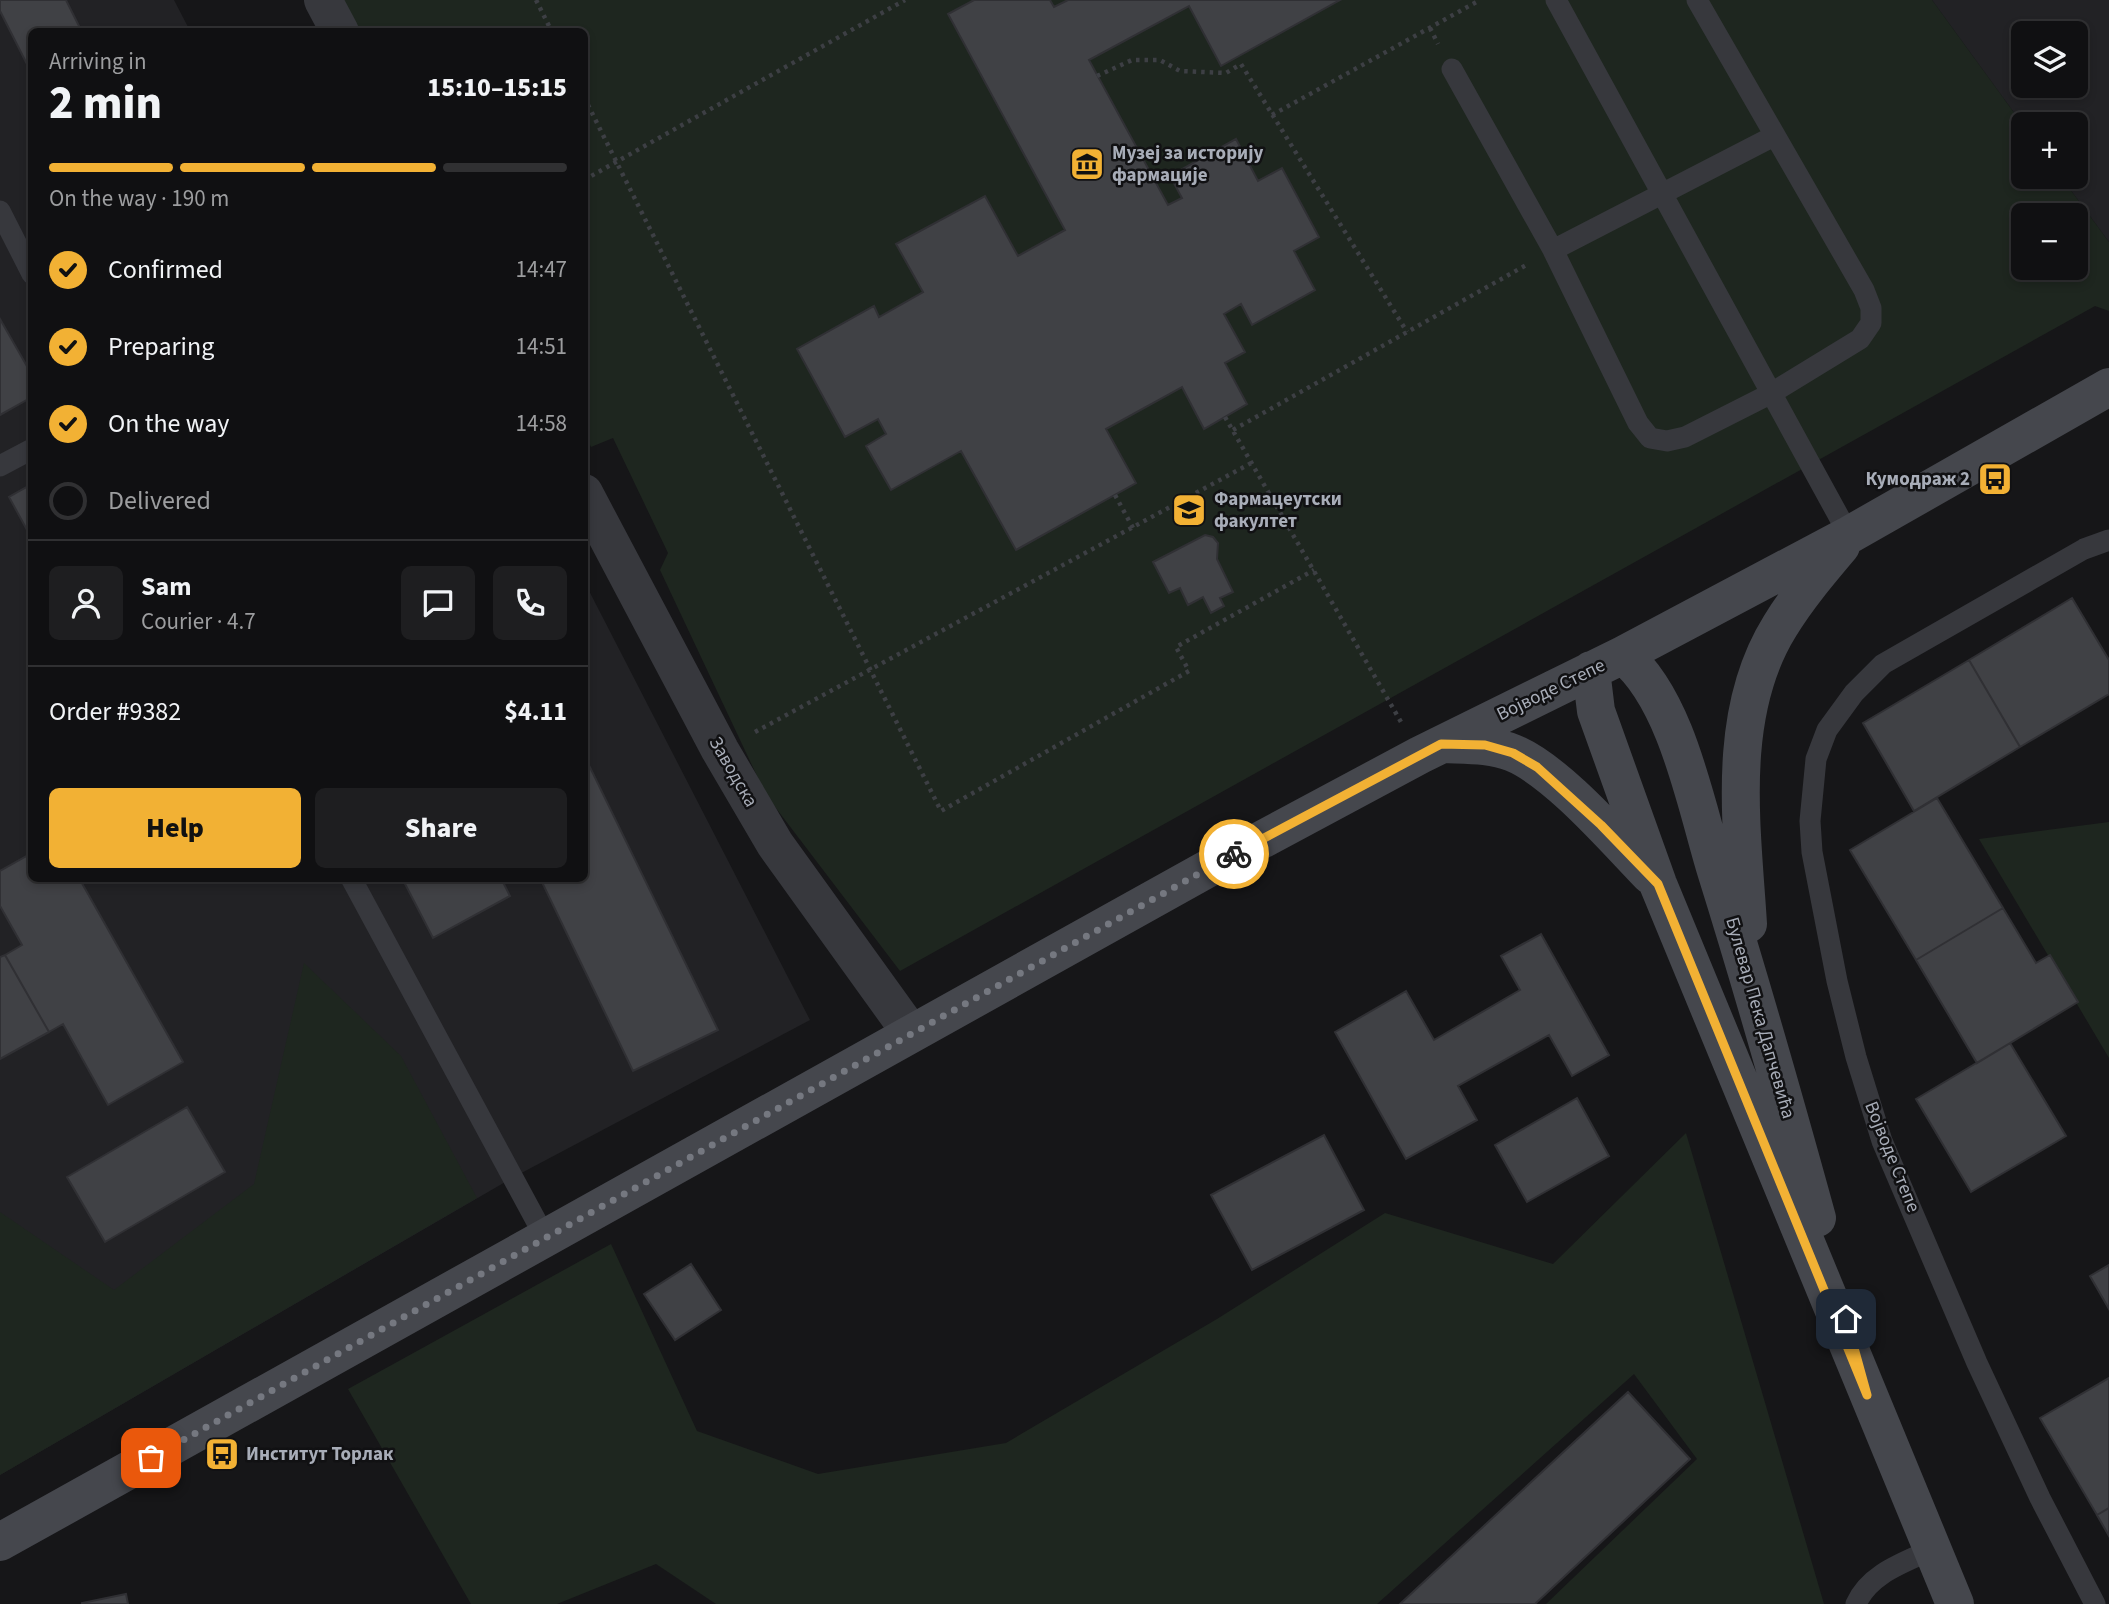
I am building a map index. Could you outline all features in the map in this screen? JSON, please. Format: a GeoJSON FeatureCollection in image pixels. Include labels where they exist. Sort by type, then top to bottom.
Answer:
{"type":"FeatureCollection","features":[{"type":"Feature","properties":{"kind":"street"},"geometry":{"type":"LineString","coordinates":[[323,0],[338,28]]}},
{"type":"Feature","properties":{"kind":"street","name":"Војводе Степе"},"geometry":{"type":"LineString","coordinates":[[0,1542],[1209,868],[1431,749],[1607,662],[1849,535],[2109,387]]}},
{"type":"Feature","properties":{"kind":"street","name":"Заводска"},"geometry":{"type":"LineString","coordinates":[[588,501],[720,750],[775,844],[911,1034]]}},
{"type":"Feature","properties":{"kind":"street"},"geometry":{"type":"LineString","coordinates":[[1752,989],[1740,765],[1749,711],[1756,679],[1778,628],[1849,535]]}},
{"type":"Feature","properties":{"kind":"street","name":"Булевар Пека Дапчевића"},"geometry":{"type":"LineString","coordinates":[[1867,1395],[1752,989],[1675,739],[1649,684],[1636,665],[1607,662],[1596,711],[1658,884],[1867,1395],[1955,1604]]}},
{"type":"Feature","properties":{"kind":"street"},"geometry":{"type":"LineString","coordinates":[[1431,749],[1485,745],[1513,753],[1537,767],[1601,825],[1658,884]]}},
{"type":"Feature","properties":{"kind":"lane"},"geometry":{"type":"LineString","coordinates":[[1556,0],[1849,535]]}},
{"type":"Feature","properties":{"kind":"lane"},"geometry":{"type":"LineString","coordinates":[[1452,69],[1553,250],[1638,423],[1650,438],[1667,441],[1685,437],[1770,394],[1860,339],[1871,323],[1871,307],[1864,290],[1697,0]]}},
{"type":"Feature","properties":{"kind":"lane"},"geometry":{"type":"LineString","coordinates":[[1553,250],[1774,135]]}},
{"type":"Feature","properties":{"kind":"lane"},"geometry":{"type":"LineString","coordinates":[[0,211],[28,266]]}},
{"type":"Feature","properties":{"kind":"lane"},"geometry":{"type":"LineString","coordinates":[[0,466],[28,451]]}},
{"type":"Feature","properties":{"kind":"lane","name":"Војводе Степе"},"geometry":{"type":"LineString","coordinates":[[2095,1604],[2040,1498],[1977,1363],[1882,1141],[1856,1057],[1837,981],[1812,852],[1810,821],[1816,759],[1827,730],[1854,693],[1883,664],[2084,549],[2109,540]]}},
{"type":"Feature","properties":{"kind":"lane"},"geometry":{"type":"LineString","coordinates":[[353,882],[545,1239]]}},
{"type":"Feature","properties":{"kind":"lane"},"geometry":{"type":"LineString","coordinates":[[1856,1604],[1863,1589],[1880,1576],[1931,1550]]}},
{"type":"Feature","properties":{"kind":"path"},"geometry":{"type":"LineString","coordinates":[[536,0],[550,28]]}},
{"type":"Feature","properties":{"kind":"path"},"geometry":{"type":"LineString","coordinates":[[588,178],[905,0]]}},
{"type":"Feature","properties":{"kind":"path"},"geometry":{"type":"LineString","coordinates":[[1272,115],[1480,0]]}},
{"type":"Feature","properties":{"kind":"path"},"geometry":{"type":"LineString","coordinates":[[1097,76],[1132,60],[1160,60],[1180,71],[1226,73],[1241,64],[1407,332]]}},
{"type":"Feature","properties":{"kind":"path"},"geometry":{"type":"LineString","coordinates":[[588,105],[941,811],[1189,671],[1176,647],[1314,570]]}},
{"type":"Feature","properties":{"kind":"path"},"geometry":{"type":"LineString","coordinates":[[1233,430],[1553,250]]}},
{"type":"Feature","properties":{"kind":"path"},"geometry":{"type":"LineString","coordinates":[[1225,417],[1314,570],[1431,749]]}},
{"type":"Feature","properties":{"kind":"path"},"geometry":{"type":"LineString","coordinates":[[720,750],[1253,462]]}},
{"type":"Feature","properties":{"kind":"path"},"geometry":{"type":"LineString","coordinates":[[1115,495],[1133,528]]}},
{"type":"Feature","properties":{"kind":"shaded area"},"geometry":{"type":"Polygon","coordinates":[[[0,0],[174,0],[188,27],[299,28],[28,28],[28,882],[588,882],[588,589],[810,1020],[512,1178],[0,1475],[0,0]]]}},
{"type":"Feature","properties":{"kind":"shaded area","name":"Фармацеутски факултет"},"geometry":{"type":"Polygon","coordinates":[[[342,0],[1932,0],[2014,112],[2011,112],[2011,189],[2070,189],[2080,203],[2011,203],[2011,280],[2088,280],[2088,214],[2109,242],[2109,311],[2095,306],[900,971],[766,795],[660,570],[668,553],[613,438],[591,447],[588,440],[588,28],[356,28],[342,0]]]}},
{"type":"Feature","properties":{"kind":"shaded area"},"geometry":{"type":"Polygon","coordinates":[[[1932,0],[2109,0],[2109,242],[2088,214],[2088,203],[2080,203],[2070,189],[2088,189],[2088,112],[2014,112],[1932,0]]]}},
{"type":"Feature","properties":{"kind":"shaded area"},"geometry":{"type":"Polygon","coordinates":[[[2109,822],[2109,1058],[1979,839],[2109,822]]]}},
{"type":"Feature","properties":{"kind":"shaded area"},"geometry":{"type":"Polygon","coordinates":[[[304,963],[401,1056],[477,1198],[0,1475],[0,1212],[114,1290],[254,1184],[304,963]]]}},
{"type":"Feature","properties":{"kind":"shaded area"},"geometry":{"type":"Polygon","coordinates":[[[1686,1133],[1824,1604],[1546,1604],[1697,1459],[1634,1374],[1377,1604],[716,1604],[656,1564],[557,1604],[471,1604],[348,1389],[611,1244],[697,1431],[818,1474],[1006,1443],[1217,1319],[1385,1213],[1553,1264],[1686,1133]]]}},
{"type":"Feature","properties":{"kind":"building"},"geometry":{"type":"Polygon","coordinates":[[[0,0],[66,0],[80,28],[28,28],[28,66],[0,11],[0,0]]]}},
{"type":"Feature","properties":{"kind":"building"},"geometry":{"type":"Polygon","coordinates":[[[974,0],[1050,0],[1054,7],[1068,0],[1340,0],[1221,66],[1189,6],[1089,60],[1168,205],[1182,198],[1170,176],[1236,139],[1258,181],[1282,168],[1319,237],[1294,251],[1315,290],[1252,325],[1241,304],[1224,314],[1245,352],[1225,363],[1247,404],[1204,429],[1182,387],[1106,429],[1136,483],[1016,550],[961,451],[891,490],[866,446],[886,434],[878,419],[845,437],[797,349],[874,306],[879,317],[923,292],[896,244],[985,196],[1018,256],[1065,230],[948,14],[974,0]]]}},
{"type":"Feature","properties":{"kind":"building"},"geometry":{"type":"Polygon","coordinates":[[[0,319],[28,368],[28,399],[0,415],[0,319]]]}},
{"type":"Feature","properties":{"kind":"building"},"geometry":{"type":"Polygon","coordinates":[[[28,486],[28,532],[9,497],[28,486]]]}},
{"type":"Feature","properties":{"kind":"building"},"geometry":{"type":"Polygon","coordinates":[[[1205,535],[1213,537],[1218,543],[1217,559],[1233,592],[1220,598],[1224,606],[1211,613],[1203,597],[1188,605],[1180,588],[1169,593],[1153,562],[1205,535]]]}},
{"type":"Feature","properties":{"kind":"building"},"geometry":{"type":"Polygon","coordinates":[[[2072,598],[2109,660],[2109,694],[2020,747],[1969,660],[2072,598]]]}},
{"type":"Feature","properties":{"kind":"building"},"geometry":{"type":"Polygon","coordinates":[[[1969,660],[2020,747],[1914,811],[1863,723],[1969,660]]]}},
{"type":"Feature","properties":{"kind":"building"},"geometry":{"type":"Polygon","coordinates":[[[588,763],[718,1030],[633,1071],[542,882],[588,882],[588,763]]]}},
{"type":"Feature","properties":{"kind":"building"},"geometry":{"type":"Polygon","coordinates":[[[1937,798],[2003,908],[1916,960],[1850,850],[1937,798]]]}},
{"type":"Feature","properties":{"kind":"building"},"geometry":{"type":"Polygon","coordinates":[[[28,855],[28,882],[81,882],[183,1062],[108,1105],[63,1024],[49,1032],[5,955],[22,945],[0,906],[0,871],[28,855]]]}},
{"type":"Feature","properties":{"kind":"building"},"geometry":{"type":"Polygon","coordinates":[[[404,882],[503,882],[510,896],[433,938],[404,882]]]}},
{"type":"Feature","properties":{"kind":"building"},"geometry":{"type":"Polygon","coordinates":[[[2003,908],[2036,963],[2050,955],[2078,1002],[1977,1063],[1916,960],[2003,908]]]}},
{"type":"Feature","properties":{"kind":"building"},"geometry":{"type":"Polygon","coordinates":[[[1541,934],[1609,1055],[1572,1076],[1549,1035],[1458,1086],[1477,1120],[1406,1159],[1335,1032],[1406,991],[1434,1040],[1520,990],[1501,956],[1541,934]]]}},
{"type":"Feature","properties":{"kind":"building"},"geometry":{"type":"Polygon","coordinates":[[[5,955],[49,1032],[0,1059],[0,957],[5,955]]]}},
{"type":"Feature","properties":{"kind":"building"},"geometry":{"type":"Polygon","coordinates":[[[2010,1043],[2066,1136],[1971,1192],[1916,1099],[2010,1043]]]}},
{"type":"Feature","properties":{"kind":"building"},"geometry":{"type":"Polygon","coordinates":[[[1577,1098],[1609,1156],[1527,1202],[1495,1145],[1577,1098]]]}},
{"type":"Feature","properties":{"kind":"building"},"geometry":{"type":"Polygon","coordinates":[[[187,1107],[225,1172],[105,1242],[67,1177],[187,1107]]]}},
{"type":"Feature","properties":{"kind":"building"},"geometry":{"type":"Polygon","coordinates":[[[1324,1135],[1364,1210],[1252,1270],[1211,1195],[1324,1135]]]}},
{"type":"Feature","properties":{"kind":"building"},"geometry":{"type":"Polygon","coordinates":[[[691,1264],[721,1310],[675,1340],[644,1294],[691,1264]]]}},
{"type":"Feature","properties":{"kind":"building"},"geometry":{"type":"Polygon","coordinates":[[[2109,1265],[2109,1309],[2090,1276],[2109,1265]]]}},
{"type":"Feature","properties":{"kind":"building"},"geometry":{"type":"Polygon","coordinates":[[[2109,1378],[2109,1508],[2097,1515],[2040,1418],[2109,1378]]]}},
{"type":"Feature","properties":{"kind":"building"},"geometry":{"type":"Polygon","coordinates":[[[1628,1392],[1690,1459],[1535,1604],[1400,1604],[1628,1392]]]}},
{"type":"Feature","properties":{"kind":"building"},"geometry":{"type":"Polygon","coordinates":[[[2109,1508],[2109,1536],[2097,1515],[2109,1508]]]}},
{"type":"Feature","properties":{"kind":"building"},"geometry":{"type":"Polygon","coordinates":[[[126,1594],[128,1604],[82,1604],[82,1603],[126,1594]]]}},
{"type":"Feature","properties":{"kind":"way so far"},"geometry":{"type":"LineString","coordinates":[[151,1458],[1234,854]]}},
{"type":"Feature","properties":{"kind":"place","name":"Музеј за историју фармације"},"geometry":{"type":"Point","coordinates":[1087,164]}},
{"type":"Feature","properties":{"kind":"place","name":"Кумодраж 2"},"geometry":{"type":"Point","coordinates":[1995,479]}},
{"type":"Feature","properties":{"kind":"place","name":"Фармацеутски факултет"},"geometry":{"type":"Point","coordinates":[1189,510]}},
{"type":"Feature","properties":{"kind":"place","name":"Институт Торлак"},"geometry":{"type":"Point","coordinates":[222,1454]}},
{"type":"Feature","properties":{"kind":"route"},"geometry":{"type":"LineString","coordinates":[[1234,854],[1441,744],[1485,745],[1513,753],[1537,767],[1601,825],[1658,884],[1867,1395],[1846,1319]]}}]}
